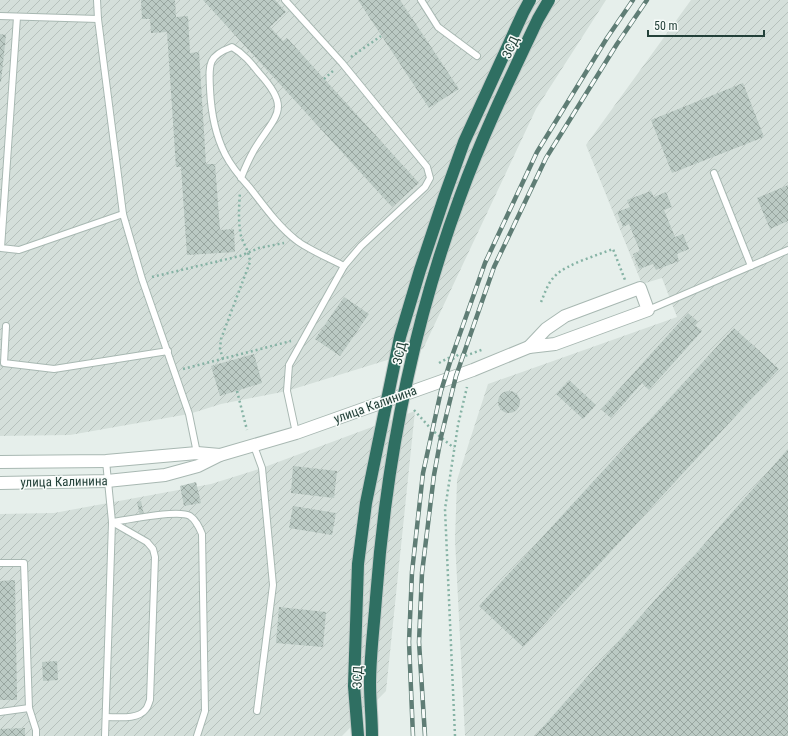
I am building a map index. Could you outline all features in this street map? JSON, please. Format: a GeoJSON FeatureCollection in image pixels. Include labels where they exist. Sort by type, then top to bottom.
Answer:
{"type":"FeatureCollection","features":[{"type":"Feature","properties":{"kind":"highway","name":"ЗСД"},"geometry":{"type":"LineString","coordinates":[[358,736],[354,686],[358,564],[366,503],[400,337],[420,270],[464,142],[530,0]]}},
{"type":"Feature","properties":{"kind":"highway","name":"ЗСД"},"geometry":{"type":"LineString","coordinates":[[372,736],[370,684],[383,523],[393,457],[412,361],[434,274],[462,190],[479,146],[538,19],[549,0]]}},
{"type":"Feature","properties":{"kind":"street"},"geometry":{"type":"LineString","coordinates":[[630,292],[640,288],[648,310]]}},
{"type":"Feature","properties":{"kind":"street","name":"улица Калинина"},"geometry":{"type":"LineString","coordinates":[[529,347],[546,329],[565,316],[630,292]]}},
{"type":"Feature","properties":{"kind":"street","name":"улица Калинина"},"geometry":{"type":"LineString","coordinates":[[0,483],[107,481],[166,475],[198,466],[220,455],[254,446],[296,432],[473,370],[529,347],[556,344],[648,310]]}},
{"type":"Feature","properties":{"kind":"street","name":"улица Калинина"},"geometry":{"type":"LineString","coordinates":[[0,462],[106,461],[197,453],[220,455]]}},
{"type":"Feature","properties":{"kind":"lane"},"geometry":{"type":"LineString","coordinates":[[98,0],[98,19],[123,214],[142,279],[189,414],[197,453]]}},
{"type":"Feature","properties":{"kind":"lane"},"geometry":{"type":"LineString","coordinates":[[285,0],[342,63],[427,166],[430,178],[425,187],[360,246],[344,266],[304,338],[290,365],[287,391],[296,432]]}},
{"type":"Feature","properties":{"kind":"lane"},"geometry":{"type":"LineString","coordinates":[[421,0],[438,27],[477,56]]}},
{"type":"Feature","properties":{"kind":"lane"},"geometry":{"type":"LineString","coordinates":[[0,16],[98,19]]}},
{"type":"Feature","properties":{"kind":"lane"},"geometry":{"type":"LineString","coordinates":[[17,16],[1,251],[19,250],[123,214]]}},
{"type":"Feature","properties":{"kind":"lane"},"geometry":{"type":"LineString","coordinates":[[241,178],[255,149],[277,116],[278,102],[271,86],[241,52],[232,47],[221,51],[213,58],[209,69],[211,103],[216,129],[225,155],[241,178],[273,218],[297,241],[344,266]]}},
{"type":"Feature","properties":{"kind":"lane"},"geometry":{"type":"LineString","coordinates":[[714,173],[750,266]]}},
{"type":"Feature","properties":{"kind":"lane"},"geometry":{"type":"LineString","coordinates":[[648,310],[788,250]]}},
{"type":"Feature","properties":{"kind":"lane"},"geometry":{"type":"LineString","coordinates":[[6,326],[4,362],[54,368],[168,351]]}},
{"type":"Feature","properties":{"kind":"lane"},"geometry":{"type":"LineString","coordinates":[[254,446],[262,468],[273,584],[257,711]]}},
{"type":"Feature","properties":{"kind":"lane"},"geometry":{"type":"LineString","coordinates":[[105,736],[112,522],[106,461]]}},
{"type":"Feature","properties":{"kind":"lane"},"geometry":{"type":"LineString","coordinates":[[112,522],[177,513],[189,516],[198,523],[202,534],[205,711],[197,736]]}},
{"type":"Feature","properties":{"kind":"lane"},"geometry":{"type":"LineString","coordinates":[[106,717],[130,717],[140,715],[147,709],[150,700],[155,557],[153,548],[147,542],[112,522]]}},
{"type":"Feature","properties":{"kind":"lane"},"geometry":{"type":"LineString","coordinates":[[0,563],[24,563],[29,708],[36,730],[36,736]]}},
{"type":"Feature","properties":{"kind":"lane"},"geometry":{"type":"LineString","coordinates":[[0,712],[29,708]]}},
{"type":"Feature","properties":{"kind":"path"},"geometry":{"type":"LineString","coordinates":[[223,359],[220,349],[221,339],[250,262],[249,252],[241,237],[238,214],[241,178]]}},
{"type":"Feature","properties":{"kind":"path"},"geometry":{"type":"LineString","coordinates":[[142,279],[240,256],[259,248],[297,241]]}},
{"type":"Feature","properties":{"kind":"path"},"geometry":{"type":"LineString","coordinates":[[541,302],[548,284],[556,274],[570,266],[613,249],[630,292]]}},
{"type":"Feature","properties":{"kind":"path"},"geometry":{"type":"LineString","coordinates":[[175,372],[304,338]]}},
{"type":"Feature","properties":{"kind":"path"},"geometry":{"type":"LineString","coordinates":[[439,363],[448,358],[452,359],[459,354],[465,356],[484,349]]}},
{"type":"Feature","properties":{"kind":"path"},"geometry":{"type":"LineString","coordinates":[[455,736],[445,509],[454,448],[465,393],[473,370]]}},
{"type":"Feature","properties":{"kind":"path"},"geometry":{"type":"LineString","coordinates":[[237,391],[247,430]]}},
{"type":"Feature","properties":{"kind":"path"},"geometry":{"type":"LineString","coordinates":[[412,407],[432,430],[454,448]]}},
{"type":"Feature","properties":{"kind":"shaded area"},"geometry":{"type":"Polygon","coordinates":[[[0,0],[606,0],[536,109],[423,349],[287,391],[221,404],[189,414],[70,435],[0,436],[0,0]]]}},
{"type":"Feature","properties":{"kind":"shaded area"},"geometry":{"type":"Polygon","coordinates":[[[691,0],[788,0],[788,736],[465,736],[455,540],[457,480],[488,384],[677,317],[662,278],[642,284],[586,145],[691,0]]]}},
{"type":"Feature","properties":{"kind":"shaded area"},"geometry":{"type":"Polygon","coordinates":[[[415,411],[386,691],[342,736],[0,736],[0,514],[54,513],[211,484],[262,468],[415,411]]]}},
{"type":"Feature","properties":{"kind":"building"},"geometry":{"type":"Polygon","coordinates":[[[141,0],[175,0],[176,17],[188,16],[190,53],[199,52],[206,164],[215,164],[220,230],[234,229],[235,252],[187,255],[181,167],[176,167],[167,32],[151,33],[150,19],[142,19],[141,0]]]}},
{"type":"Feature","properties":{"kind":"building"},"geometry":{"type":"Polygon","coordinates":[[[203,0],[275,0],[286,12],[270,27],[283,41],[287,38],[419,183],[392,207],[203,0]]]}},
{"type":"Feature","properties":{"kind":"building"},"geometry":{"type":"Polygon","coordinates":[[[358,0],[400,0],[459,89],[429,108],[358,0]]]}},
{"type":"Feature","properties":{"kind":"building"},"geometry":{"type":"Polygon","coordinates":[[[0,34],[6,35],[1,82],[0,82],[0,34]]]}},
{"type":"Feature","properties":{"kind":"building"},"geometry":{"type":"Polygon","coordinates":[[[743,83],[764,137],[672,173],[651,120],[743,83]]]}},
{"type":"Feature","properties":{"kind":"building"},"geometry":{"type":"Polygon","coordinates":[[[788,185],[788,221],[770,229],[757,198],[788,185]]]}},
{"type":"Feature","properties":{"kind":"building"},"geometry":{"type":"Polygon","coordinates":[[[651,191],[654,197],[666,192],[672,207],[664,210],[675,237],[683,234],[689,249],[677,254],[679,261],[656,270],[653,264],[639,269],[633,254],[640,251],[629,224],[623,227],[617,212],[630,207],[627,200],[651,191]]]}},
{"type":"Feature","properties":{"kind":"building"},"geometry":{"type":"Polygon","coordinates":[[[344,297],[369,314],[340,356],[315,339],[344,297]]]}},
{"type":"Feature","properties":{"kind":"building"},"geometry":{"type":"Polygon","coordinates":[[[688,313],[698,322],[695,325],[702,331],[649,390],[642,383],[611,418],[601,409],[688,313]]]}},
{"type":"Feature","properties":{"kind":"building"},"geometry":{"type":"Polygon","coordinates":[[[734,328],[779,369],[523,647],[479,606],[734,328]]]}},
{"type":"Feature","properties":{"kind":"building"},"geometry":{"type":"Polygon","coordinates":[[[254,354],[262,383],[220,396],[211,366],[254,354]]]}},
{"type":"Feature","properties":{"kind":"building"},"geometry":{"type":"Polygon","coordinates":[[[569,380],[596,405],[583,419],[556,394],[569,380]]]}},
{"type":"Feature","properties":{"kind":"building"},"geometry":{"type":"Polygon","coordinates":[[[509,391],[517,394],[520,402],[517,410],[509,413],[501,410],[498,402],[501,394],[509,391]]]}},
{"type":"Feature","properties":{"kind":"building"},"geometry":{"type":"Polygon","coordinates":[[[788,449],[788,736],[535,736],[788,449]]]}},
{"type":"Feature","properties":{"kind":"building"},"geometry":{"type":"Polygon","coordinates":[[[293,466],[337,471],[334,498],[291,493],[293,466]]]}},
{"type":"Feature","properties":{"kind":"building"},"geometry":{"type":"Polygon","coordinates":[[[196,482],[201,503],[184,506],[180,486],[196,482]]]}},
{"type":"Feature","properties":{"kind":"building"},"geometry":{"type":"Polygon","coordinates":[[[141,501],[144,515],[140,516],[137,502],[141,501]]]}},
{"type":"Feature","properties":{"kind":"building"},"geometry":{"type":"Polygon","coordinates":[[[293,506],[336,513],[332,535],[289,528],[293,506]]]}},
{"type":"Feature","properties":{"kind":"building"},"geometry":{"type":"Polygon","coordinates":[[[15,580],[17,700],[0,700],[0,581],[15,580]]]}},
{"type":"Feature","properties":{"kind":"building"},"geometry":{"type":"Polygon","coordinates":[[[279,607],[326,612],[323,647],[276,643],[279,607]]]}},
{"type":"Feature","properties":{"kind":"building"},"geometry":{"type":"Polygon","coordinates":[[[57,661],[58,680],[43,681],[42,662],[57,661]]]}},
{"type":"Feature","properties":{"kind":"building"},"geometry":{"type":"Polygon","coordinates":[[[25,728],[25,736],[0,736],[0,729],[25,728]]]}},
{"type":"Feature","properties":{"kind":"railway"},"geometry":{"type":"LineString","coordinates":[[413,736],[409,642],[412,572],[423,473],[441,391],[485,263],[537,152],[607,38],[633,0]]}},
{"type":"Feature","properties":{"kind":"railway"},"geometry":{"type":"LineString","coordinates":[[425,736],[419,642],[422,573],[434,475],[441,437],[456,376],[494,267],[546,158],[617,44],[647,0]]}}]}
